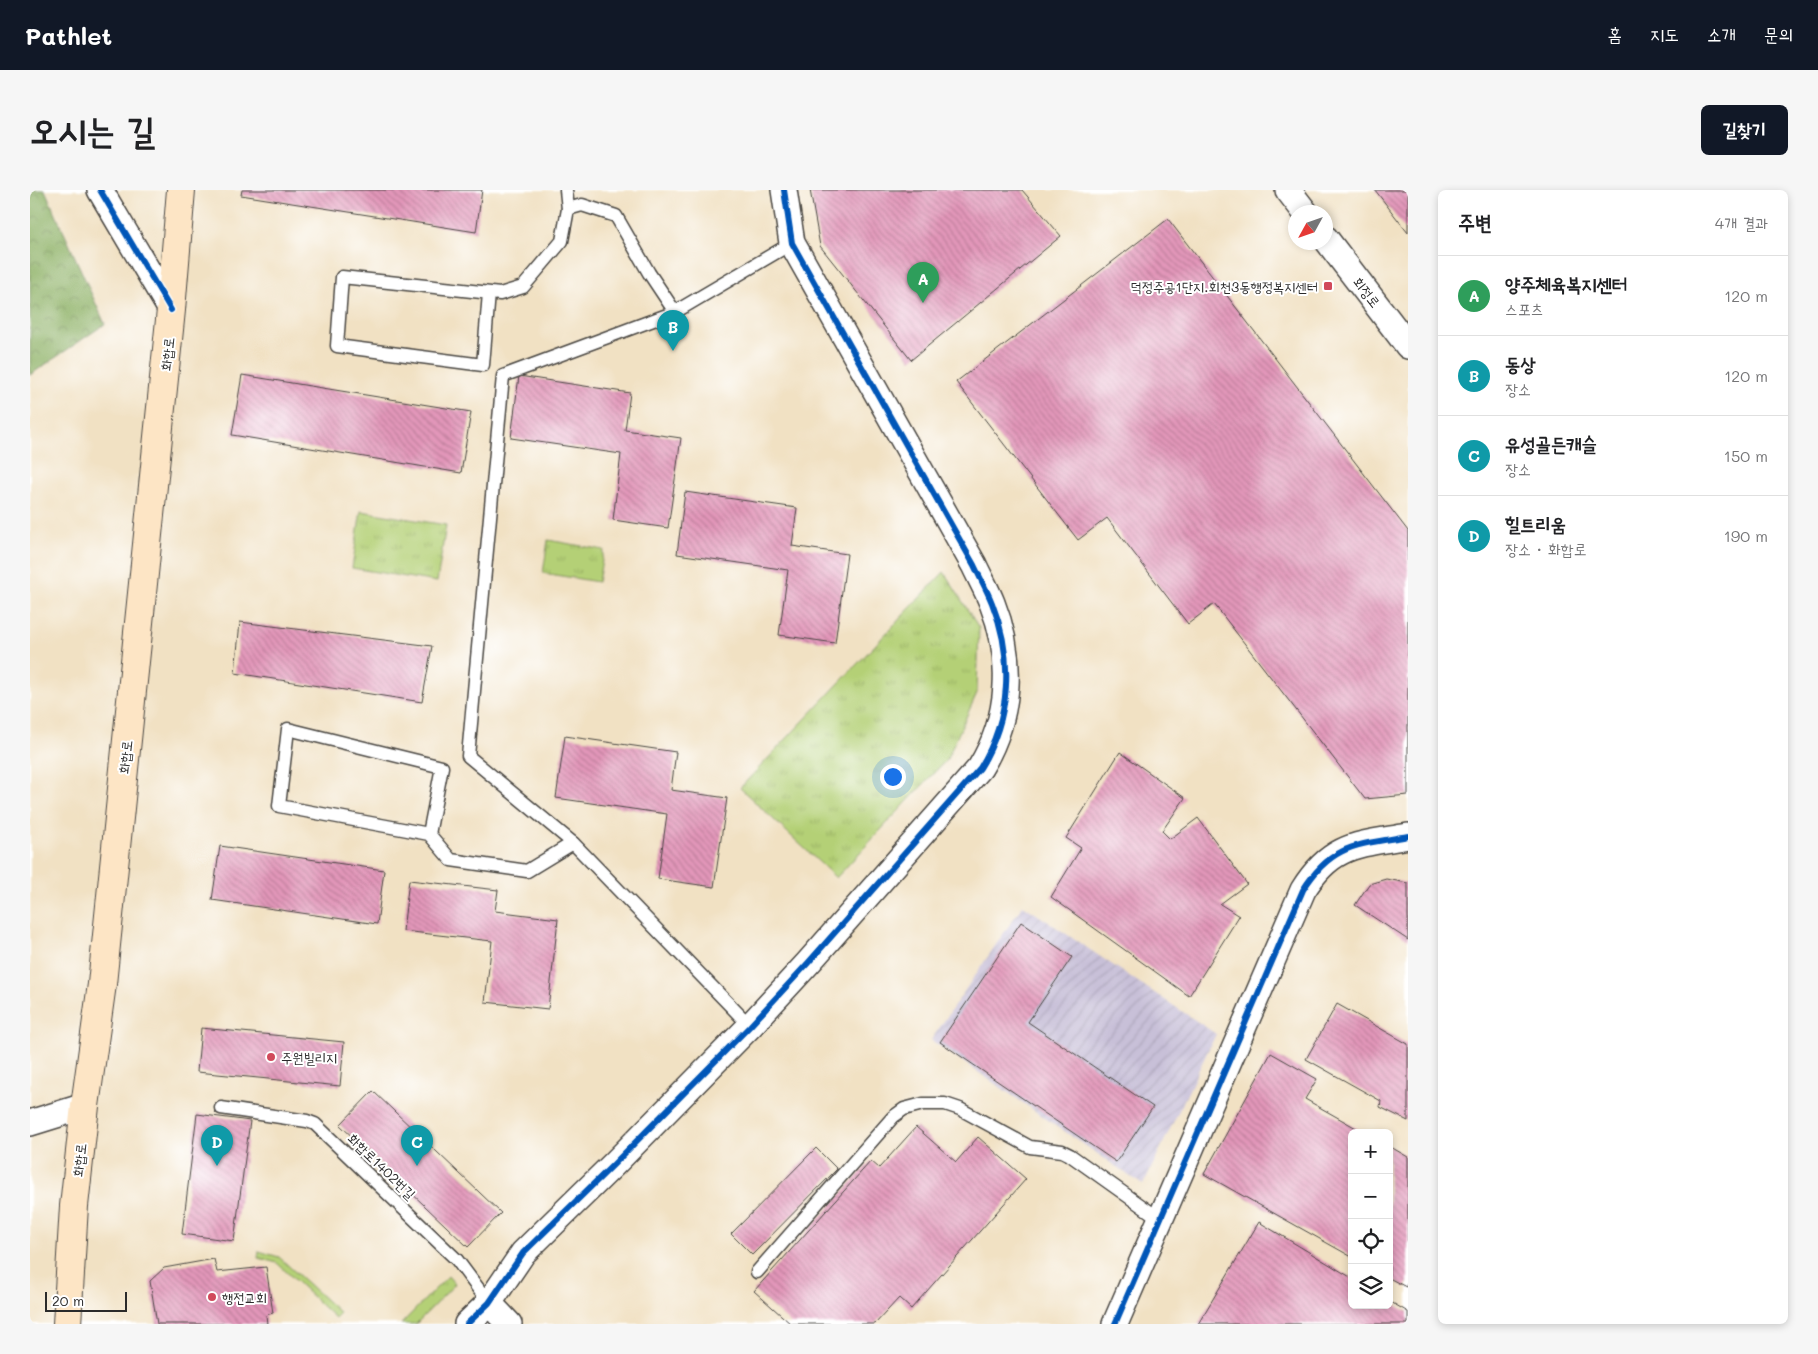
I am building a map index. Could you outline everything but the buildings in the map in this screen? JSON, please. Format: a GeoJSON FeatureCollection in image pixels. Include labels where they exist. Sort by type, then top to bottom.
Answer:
{"type":"FeatureCollection","features":[{"type":"Feature","properties":{"kind":"main road","name":"화합로"},"geometry":{"type":"LineString","coordinates":[[67,1324],[74,1206],[103,974],[171,310],[181,190]]}},
{"type":"Feature","properties":{"kind":"street"},"geometry":{"type":"LineString","coordinates":[[100,190],[171,310]]}},
{"type":"Feature","properties":{"kind":"street"},"geometry":{"type":"LineString","coordinates":[[467,1324],[489,1303],[523,1253],[750,1026],[808,963],[980,768],[990,753],[1001,722],[1006,692],[1006,668],[1001,633],[992,604],[974,565],[792,243],[784,190]]}},
{"type":"Feature","properties":{"kind":"street"},"geometry":{"type":"LineString","coordinates":[[1288,190],[1300,205]]}},
{"type":"Feature","properties":{"kind":"street","name":"회정로"},"geometry":{"type":"LineString","coordinates":[[1333,248],[1408,346]]}},
{"type":"Feature","properties":{"kind":"street"},"geometry":{"type":"LineString","coordinates":[[1115,1324],[1293,910],[1314,873],[1343,850],[1354,846],[1408,836]]}},
{"type":"Feature","properties":{"kind":"street"},"geometry":{"type":"LineString","coordinates":[[30,1123],[85,1106]]}},
{"type":"Feature","properties":{"kind":"street"},"geometry":{"type":"LineString","coordinates":[[489,1303],[509,1324]]}},
{"type":"Feature","properties":{"kind":"lane"},"geometry":{"type":"LineString","coordinates":[[488,293],[482,365],[337,346],[342,277],[500,294],[522,287],[562,241],[568,209],[566,190]]}},
{"type":"Feature","properties":{"kind":"lane"},"geometry":{"type":"LineString","coordinates":[[568,209],[582,205],[616,216],[649,273],[676,312]]}},
{"type":"Feature","properties":{"kind":"lane"},"geometry":{"type":"LineString","coordinates":[[750,1026],[573,843],[468,756],[503,376],[676,312],[792,243]]}},
{"type":"Feature","properties":{"kind":"lane"},"geometry":{"type":"LineString","coordinates":[[429,834],[442,767],[288,730],[279,806],[429,834],[451,860],[527,871],[573,843]]}},
{"type":"Feature","properties":{"kind":"lane"},"geometry":{"type":"LineString","coordinates":[[757,1272],[893,1118],[904,1109],[923,1104],[945,1104],[960,1108],[1030,1146],[1062,1151],[1160,1219]]}},
{"type":"Feature","properties":{"kind":"lane","name":"화합로1402번길"},"geometry":{"type":"LineString","coordinates":[[221,1108],[307,1121],[315,1124],[457,1260],[489,1303]]}},
{"type":"Feature","properties":{"kind":"shaded area"},"geometry":{"type":"Polygon","coordinates":[[[1023,905],[1216,1034],[1143,1185],[931,1040],[1023,905]]]}},
{"type":"Feature","properties":{"kind":"green space"},"geometry":{"type":"Polygon","coordinates":[[[30,190],[45,190],[105,324],[30,375],[30,190]]]}},
{"type":"Feature","properties":{"kind":"green space"},"geometry":{"type":"Polygon","coordinates":[[[361,511],[446,525],[437,582],[352,568],[361,511]]]}},
{"type":"Feature","properties":{"kind":"green space"},"geometry":{"type":"Polygon","coordinates":[[[548,540],[604,550],[598,582],[543,573],[548,540]]]}},
{"type":"Feature","properties":{"kind":"green space"},"geometry":{"type":"Polygon","coordinates":[[[944,572],[979,628],[977,693],[947,759],[836,878],[740,788],[944,572]]]}},
{"type":"Feature","properties":{"kind":"green space"},"geometry":{"type":"Polygon","coordinates":[[[259,1251],[279,1257],[340,1313],[335,1318],[277,1263],[258,1258],[259,1251]]]}},
{"type":"Feature","properties":{"kind":"green space"},"geometry":{"type":"Polygon","coordinates":[[[448,1276],[455,1284],[416,1324],[401,1324],[448,1276]]]}},
{"type":"Feature","properties":{"kind":"cycle path"},"geometry":{"type":"LineString","coordinates":[[100,190],[171,310]]}},
{"type":"Feature","properties":{"kind":"cycle path"},"geometry":{"type":"LineString","coordinates":[[467,1324],[489,1303],[523,1253],[750,1026],[808,963],[980,768],[998,729],[1006,687],[1006,666],[1004,645],[992,603],[974,565],[792,243],[784,190]]}},
{"type":"Feature","properties":{"kind":"cycle path"},"geometry":{"type":"LineString","coordinates":[[1115,1324],[1303,890],[1325,863],[1336,855],[1361,845],[1408,836]]}},
{"type":"Feature","properties":{"kind":"place","name":"덕정주공1단지.회천3동행정복지센터"},"geometry":{"type":"Point","coordinates":[1328,286]}},
{"type":"Feature","properties":{"kind":"place","name":"양주체육복지센터"},"geometry":{"type":"Point","coordinates":[923,303]}},
{"type":"Feature","properties":{"kind":"place","name":"동상"},"geometry":{"type":"Point","coordinates":[673,351]}},
{"type":"Feature","properties":{"kind":"place","name":"주원빌리지"},"geometry":{"type":"Point","coordinates":[271,1057]}},
{"type":"Feature","properties":{"kind":"place","name":"힐트리움"},"geometry":{"type":"Point","coordinates":[217,1166]}},
{"type":"Feature","properties":{"kind":"place","name":"유성골든캐슬"},"geometry":{"type":"Point","coordinates":[417,1166]}},
{"type":"Feature","properties":{"kind":"place","name":"행전교회"},"geometry":{"type":"Point","coordinates":[212,1297]}}]}
